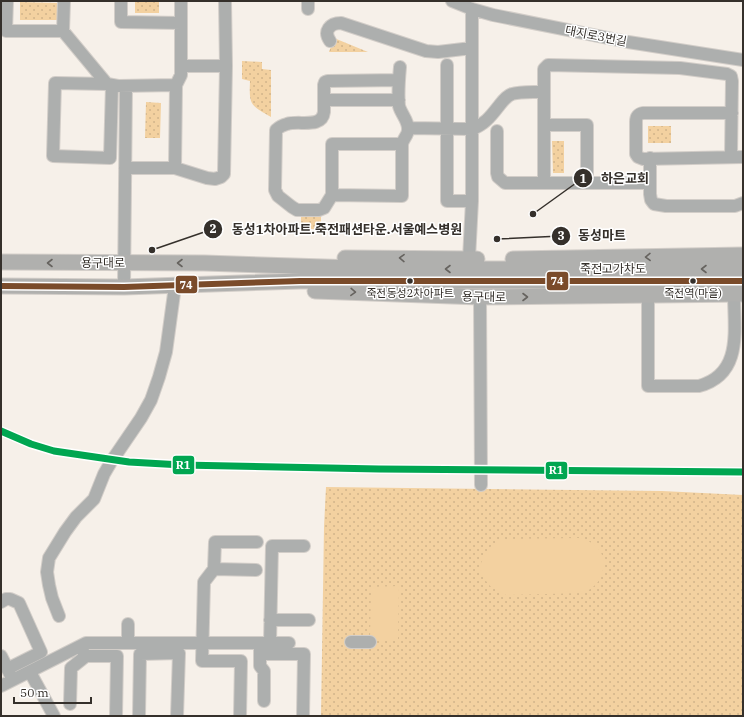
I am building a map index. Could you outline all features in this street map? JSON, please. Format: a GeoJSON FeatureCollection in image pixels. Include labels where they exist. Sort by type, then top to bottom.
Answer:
{"type":"FeatureCollection","features":[{"type":"Feature","properties":{"kind":"main road","name":"용구대로"},"geometry":{"type":"LineString","coordinates":[[1,262],[204,263],[301,258],[514,259],[743,255]]}},
{"type":"Feature","properties":{"kind":"main road","name":"용구대로"},"geometry":{"type":"LineString","coordinates":[[204,263],[386,275]]}},
{"type":"Feature","properties":{"kind":"main road","name":"죽전고가차도"},"geometry":{"type":"LineString","coordinates":[[386,275],[743,269]]}},
{"type":"Feature","properties":{"kind":"main road","name":"용구대로"},"geometry":{"type":"LineString","coordinates":[[1,286],[176,286],[300,281],[386,275]]}},
{"type":"Feature","properties":{"kind":"main road","name":"죽전고가차도"},"geometry":{"type":"LineString","coordinates":[[386,275],[743,281]]}},
{"type":"Feature","properties":{"kind":"main road","name":"용구대로"},"geometry":{"type":"LineString","coordinates":[[202,284],[300,291],[480,297],[738,294]]}},
{"type":"Feature","properties":{"kind":"street"},"geometry":{"type":"LineString","coordinates":[[7,1],[4,34],[63,31]]}},
{"type":"Feature","properties":{"kind":"street"},"geometry":{"type":"LineString","coordinates":[[64,1],[63,31],[110,84],[110,158],[53,156],[55,83],[110,84],[126,86],[176,85]]}},
{"type":"Feature","properties":{"kind":"street"},"geometry":{"type":"LineString","coordinates":[[121,1],[120,22],[181,23]]}},
{"type":"Feature","properties":{"kind":"street"},"geometry":{"type":"LineString","coordinates":[[175,168],[176,85],[181,75],[181,1]]}},
{"type":"Feature","properties":{"kind":"street"},"geometry":{"type":"LineString","coordinates":[[125,168],[175,168],[215,179],[224,174],[226,66],[225,1]]}},
{"type":"Feature","properties":{"kind":"street","name":"대지로3번길"},"geometry":{"type":"LineString","coordinates":[[452,1],[493,15],[628,42],[743,60]]}},
{"type":"Feature","properties":{"kind":"street"},"geometry":{"type":"LineString","coordinates":[[469,259],[472,201],[472,9]]}},
{"type":"Feature","properties":{"kind":"street"},"geometry":{"type":"LineString","coordinates":[[330,41],[327,37],[328,29],[331,25],[341,23],[426,51],[438,52],[472,48]]}},
{"type":"Feature","properties":{"kind":"street"},"geometry":{"type":"LineString","coordinates":[[447,65],[447,201],[472,201]]}},
{"type":"Feature","properties":{"kind":"street"},"geometry":{"type":"LineString","coordinates":[[544,183],[544,69],[548,65],[680,68],[727,74],[730,76],[732,80],[732,113],[737,157],[638,157],[636,154],[636,117],[639,114],[732,113]]}},
{"type":"Feature","properties":{"kind":"street"},"geometry":{"type":"LineString","coordinates":[[181,66],[226,66]]}},
{"type":"Feature","properties":{"kind":"street"},"geometry":{"type":"LineString","coordinates":[[332,195],[402,196],[402,144],[409,128],[400,110],[400,67]]}},
{"type":"Feature","properties":{"kind":"street"},"geometry":{"type":"LineString","coordinates":[[399,80],[325,82],[324,117],[319,122],[288,124],[281,126],[276,130],[275,190],[278,196],[292,208],[297,210],[319,210],[324,208],[332,195],[332,144],[402,144]]}},
{"type":"Feature","properties":{"kind":"street"},"geometry":{"type":"LineString","coordinates":[[124,287],[126,86]]}},
{"type":"Feature","properties":{"kind":"street"},"geometry":{"type":"LineString","coordinates":[[409,128],[472,129],[483,124],[506,97],[511,94],[544,92]]}},
{"type":"Feature","properties":{"kind":"street"},"geometry":{"type":"LineString","coordinates":[[324,100],[399,100]]}},
{"type":"Feature","properties":{"kind":"street"},"geometry":{"type":"LineString","coordinates":[[544,126],[587,126],[587,183]]}},
{"type":"Feature","properties":{"kind":"street"},"geometry":{"type":"LineString","coordinates":[[497,131],[497,173],[498,177],[506,183],[650,183]]}},
{"type":"Feature","properties":{"kind":"street"},"geometry":{"type":"LineString","coordinates":[[650,158],[650,194],[651,200],[654,204],[666,206],[735,206],[743,203]]}},
{"type":"Feature","properties":{"kind":"street"},"geometry":{"type":"LineString","coordinates":[[59,616],[49,585],[47,572],[49,558],[76,517],[94,499],[104,474],[141,418],[151,400],[166,352],[176,286]]}},
{"type":"Feature","properties":{"kind":"street"},"geometry":{"type":"LineString","coordinates":[[648,296],[648,386],[698,386],[712,381],[729,363],[733,352],[738,294]]}},
{"type":"Feature","properties":{"kind":"street"},"geometry":{"type":"LineString","coordinates":[[480,297],[482,485]]}},
{"type":"Feature","properties":{"kind":"street"},"geometry":{"type":"LineString","coordinates":[[240,716],[240,661],[202,661],[204,582],[214,569],[215,542],[257,542]]}},
{"type":"Feature","properties":{"kind":"street"},"geometry":{"type":"LineString","coordinates":[[264,701],[264,671],[260,666],[270,620],[272,546],[304,546]]}},
{"type":"Feature","properties":{"kind":"street"},"geometry":{"type":"LineString","coordinates":[[214,569],[256,570]]}},
{"type":"Feature","properties":{"kind":"street"},"geometry":{"type":"LineString","coordinates":[[1,602],[6,599],[10,599],[19,603],[41,652],[7,669]]}},
{"type":"Feature","properties":{"kind":"street"},"geometry":{"type":"LineString","coordinates":[[270,620],[309,620]]}},
{"type":"Feature","properties":{"kind":"street"},"geometry":{"type":"LineString","coordinates":[[128,624],[128,643]]}},
{"type":"Feature","properties":{"kind":"street"},"geometry":{"type":"LineString","coordinates":[[351,642],[370,642]]}},
{"type":"Feature","properties":{"kind":"street"},"geometry":{"type":"LineString","coordinates":[[70,704],[71,668],[83,652],[86,644],[128,643],[146,648],[179,653],[177,716]]}},
{"type":"Feature","properties":{"kind":"street"},"geometry":{"type":"LineString","coordinates":[[139,716],[140,654],[146,648],[202,643],[263,647],[304,654],[303,716]]}},
{"type":"Feature","properties":{"kind":"street"},"geometry":{"type":"LineString","coordinates":[[263,647],[289,643]]}},
{"type":"Feature","properties":{"kind":"street"},"geometry":{"type":"LineString","coordinates":[[1,686],[30,672],[83,652],[117,656],[116,716]]}},
{"type":"Feature","properties":{"kind":"street"},"geometry":{"type":"LineString","coordinates":[[1,656],[13,680]]}},
{"type":"Feature","properties":{"kind":"street"},"geometry":{"type":"LineString","coordinates":[[30,672],[54,716]]}},
{"type":"Feature","properties":{"kind":"shaded area"},"geometry":{"type":"Polygon","coordinates":[[[135,1],[159,1],[159,13],[135,13],[135,1]]]}},
{"type":"Feature","properties":{"kind":"shaded area"},"geometry":{"type":"Polygon","coordinates":[[[20,2],[58,3],[58,20],[20,20],[20,2]]]}},
{"type":"Feature","properties":{"kind":"shaded area"},"geometry":{"type":"Polygon","coordinates":[[[334,38],[368,52],[329,52],[334,38]]]}},
{"type":"Feature","properties":{"kind":"shaded area"},"geometry":{"type":"Polygon","coordinates":[[[242,61],[262,62],[262,69],[271,70],[271,117],[252,104],[250,95],[250,81],[242,79],[242,61]]]}},
{"type":"Feature","properties":{"kind":"shaded area"},"geometry":{"type":"Polygon","coordinates":[[[146,102],[161,103],[160,138],[145,138],[146,102]]]}},
{"type":"Feature","properties":{"kind":"shaded area"},"geometry":{"type":"Polygon","coordinates":[[[648,126],[671,126],[671,143],[648,143],[648,126]]]}},
{"type":"Feature","properties":{"kind":"shaded area"},"geometry":{"type":"Polygon","coordinates":[[[552,141],[564,141],[564,173],[553,173],[552,141]]]}},
{"type":"Feature","properties":{"kind":"shaded area"},"geometry":{"type":"Polygon","coordinates":[[[301,214],[321,214],[321,229],[301,229],[301,214]]]}},
{"type":"Feature","properties":{"kind":"shaded area"},"geometry":{"type":"Polygon","coordinates":[[[326,487],[662,491],[743,495],[743,716],[321,716],[326,487]]]}},
{"type":"Feature","properties":{"kind":"shaded area"},"geometry":{"type":"Polygon","coordinates":[[[583,538],[594,544],[600,551],[603,567],[601,578],[598,582],[592,588],[583,593],[506,595],[491,587],[482,575],[480,566],[483,558],[492,545],[497,542],[507,539],[583,538]]]}},
{"type":"Feature","properties":{"kind":"shaded area"},"geometry":{"type":"Polygon","coordinates":[[[399,586],[398,639],[370,639],[371,587],[399,586]]]}},
{"type":"Feature","properties":{"kind":"transit line","name":"74"},"geometry":{"type":"LineString","coordinates":[[1,286],[124,287],[300,281],[743,281]]}},
{"type":"Feature","properties":{"kind":"transit line","name":"R1"},"geometry":{"type":"LineString","coordinates":[[1,431],[31,444],[54,451],[129,462],[182,465],[379,469],[743,472]]}},
{"type":"Feature","properties":{"kind":"place","name":"하은교회"},"geometry":{"type":"Point","coordinates":[533,214]}},
{"type":"Feature","properties":{"kind":"place","name":"동성마트"},"geometry":{"type":"Point","coordinates":[497,239]}},
{"type":"Feature","properties":{"kind":"place","name":"동성1차아파트.죽전패션타운.서울예스병원"},"geometry":{"type":"Point","coordinates":[152,250]}},
{"type":"Feature","properties":{"kind":"place","name":"죽전동성2차아파트"},"geometry":{"type":"Point","coordinates":[410,281]}},
{"type":"Feature","properties":{"kind":"place","name":"죽전역(마을)"},"geometry":{"type":"Point","coordinates":[693,281]}}]}
